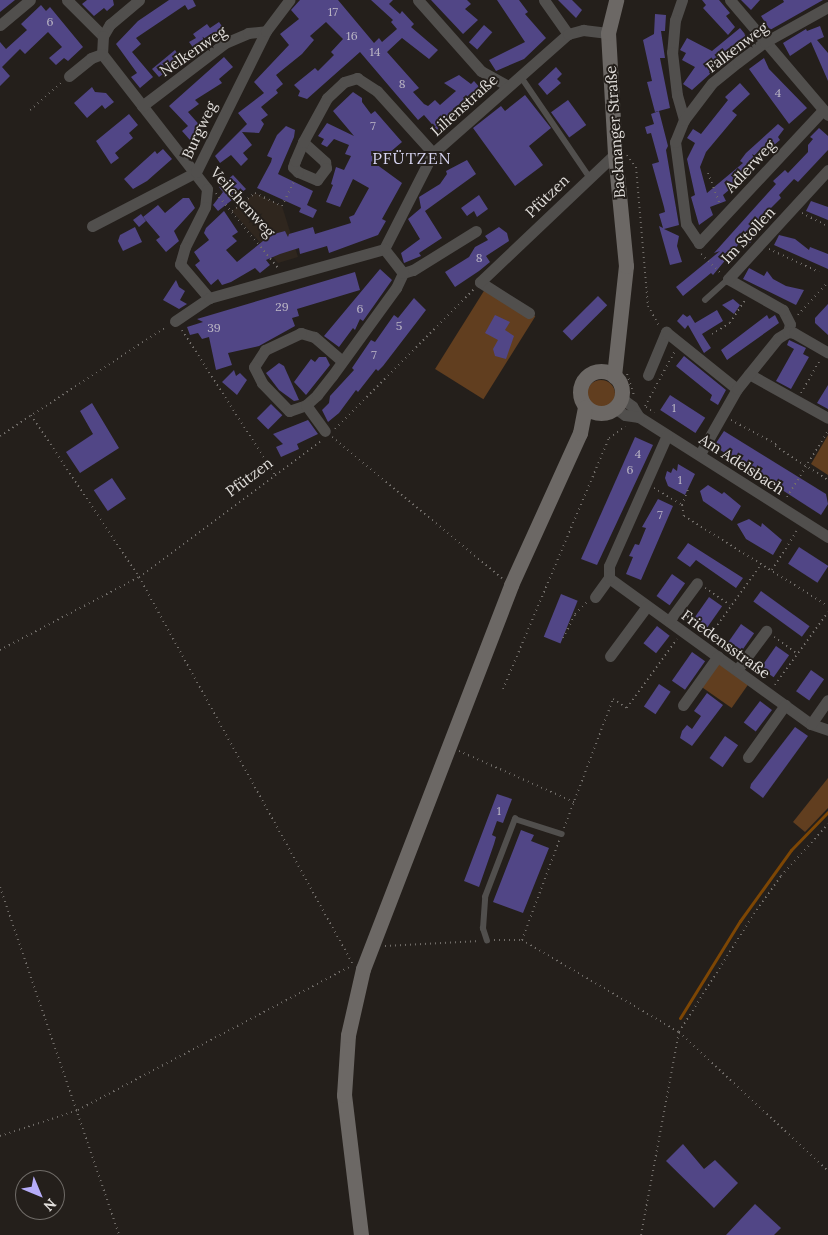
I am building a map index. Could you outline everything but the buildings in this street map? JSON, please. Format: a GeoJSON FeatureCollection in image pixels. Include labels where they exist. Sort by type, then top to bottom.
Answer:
{"type":"FeatureCollection","features":[{"type":"Feature","properties":{"kind":"street"},"geometry":{"type":"LineString","coordinates":[[0,25],[30,0]]}},
{"type":"Feature","properties":{"kind":"street"},"geometry":{"type":"LineString","coordinates":[[67,0],[83,19],[103,36]]}},
{"type":"Feature","properties":{"kind":"street"},"geometry":{"type":"LineString","coordinates":[[70,76],[91,58],[102,54],[103,36],[110,24],[139,0]]}},
{"type":"Feature","properties":{"kind":"street","name":"Burgweg"},"geometry":{"type":"LineString","coordinates":[[92,226],[196,172],[266,31],[289,0]]}},
{"type":"Feature","properties":{"kind":"street"},"geometry":{"type":"LineString","coordinates":[[418,0],[481,71],[508,86]]}},
{"type":"Feature","properties":{"kind":"street"},"geometry":{"type":"LineString","coordinates":[[544,0],[568,34],[583,30],[608,33]]}},
{"type":"Feature","properties":{"kind":"street","name":"Backnanger Straße"},"geometry":{"type":"LineString","coordinates":[[610,369],[618,334],[626,266],[615,154],[608,33],[616,0]]}},
{"type":"Feature","properties":{"kind":"street"},"geometry":{"type":"LineString","coordinates":[[682,0],[675,20],[672,52],[677,95],[684,120]]}},
{"type":"Feature","properties":{"kind":"street"},"geometry":{"type":"LineString","coordinates":[[730,0],[826,112]]}},
{"type":"Feature","properties":{"kind":"street","name":"Falkenweg"},"geometry":{"type":"LineString","coordinates":[[699,243],[686,224],[674,142],[684,120],[712,83],[765,42],[828,8]]}},
{"type":"Feature","properties":{"kind":"street","name":"Nelkenweg"},"geometry":{"type":"LineString","coordinates":[[142,106],[224,44],[248,33],[266,31]]}},
{"type":"Feature","properties":{"kind":"street","name":"Lilienstraße"},"geometry":{"type":"LineString","coordinates":[[384,249],[433,153],[568,34]]}},
{"type":"Feature","properties":{"kind":"street","name":"Veilchenweg"},"geometry":{"type":"LineString","coordinates":[[102,54],[196,172],[207,190]]}},
{"type":"Feature","properties":{"kind":"street"},"geometry":{"type":"LineString","coordinates":[[304,142],[320,156],[326,168],[317,180],[298,172],[293,167],[304,142],[327,98],[344,82],[357,78],[377,91],[433,153]]}},
{"type":"Feature","properties":{"kind":"street","name":"Adlerweg"},"geometry":{"type":"LineString","coordinates":[[699,243],[826,112]]}},
{"type":"Feature","properties":{"kind":"street","name":"Pfützen"},"geometry":{"type":"LineString","coordinates":[[480,282],[589,176],[615,154]]}},
{"type":"Feature","properties":{"kind":"street","name":"Im Stollen"},"geometry":{"type":"LineString","coordinates":[[789,328],[783,310],[728,279],[828,170]]}},
{"type":"Feature","properties":{"kind":"street"},"geometry":{"type":"LineString","coordinates":[[207,190],[205,207],[185,247],[180,264],[209,298]]}},
{"type":"Feature","properties":{"kind":"street"},"geometry":{"type":"LineString","coordinates":[[402,273],[413,270],[476,231]]}},
{"type":"Feature","properties":{"kind":"street"},"geometry":{"type":"LineString","coordinates":[[175,321],[209,298],[384,249],[402,273]]}},
{"type":"Feature","properties":{"kind":"street"},"geometry":{"type":"LineString","coordinates":[[342,361],[314,337],[301,333],[260,355],[254,367],[267,389],[289,410],[306,405],[317,395],[396,288],[402,273]]}},
{"type":"Feature","properties":{"kind":"street"},"geometry":{"type":"LineString","coordinates":[[480,282],[529,312]]}},
{"type":"Feature","properties":{"kind":"street"},"geometry":{"type":"LineString","coordinates":[[700,454],[737,389],[778,338],[789,328],[826,352]]}},
{"type":"Feature","properties":{"kind":"street"},"geometry":{"type":"LineString","coordinates":[[648,375],[666,332],[737,389]]}},
{"type":"Feature","properties":{"kind":"street"},"geometry":{"type":"LineString","coordinates":[[361,1235],[344,1095],[348,1036],[358,967],[373,944],[447,746],[511,586],[580,433],[591,410],[618,403],[621,388],[610,369],[592,373],[581,384],[580,398],[591,410]]}},
{"type":"Feature","properties":{"kind":"street"},"geometry":{"type":"LineString","coordinates":[[749,374],[828,418]]}},
{"type":"Feature","properties":{"kind":"street","name":"Am Adelsbach"},"geometry":{"type":"LineString","coordinates":[[618,403],[625,415],[642,412],[667,435],[700,454],[828,537]]}},
{"type":"Feature","properties":{"kind":"street"},"geometry":{"type":"LineString","coordinates":[[306,405],[327,433]]}},
{"type":"Feature","properties":{"kind":"street"},"geometry":{"type":"LineString","coordinates":[[595,598],[609,578],[609,566],[667,435]]}},
{"type":"Feature","properties":{"kind":"street","name":"Friedensstraße"},"geometry":{"type":"LineString","coordinates":[[609,578],[811,724],[828,730]]}},
{"type":"Feature","properties":{"kind":"street"},"geometry":{"type":"LineString","coordinates":[[669,621],[697,583]]}},
{"type":"Feature","properties":{"kind":"street"},"geometry":{"type":"LineString","coordinates":[[610,656],[647,606]]}},
{"type":"Feature","properties":{"kind":"street"},"geometry":{"type":"LineString","coordinates":[[737,670],[766,631]]}},
{"type":"Feature","properties":{"kind":"street"},"geometry":{"type":"LineString","coordinates":[[683,705],[718,656]]}},
{"type":"Feature","properties":{"kind":"street"},"geometry":{"type":"LineString","coordinates":[[811,724],[828,700]]}},
{"type":"Feature","properties":{"kind":"street"},"geometry":{"type":"LineString","coordinates":[[748,757],[785,705]]}},
{"type":"Feature","properties":{"kind":"lane"},"geometry":{"type":"LineString","coordinates":[[520,75],[589,176]]}},
{"type":"Feature","properties":{"kind":"lane"},"geometry":{"type":"LineString","coordinates":[[705,300],[728,279]]}},
{"type":"Feature","properties":{"kind":"lane"},"geometry":{"type":"LineString","coordinates":[[487,940],[483,930],[485,897],[515,819],[562,834]]}},
{"type":"Feature","properties":{"kind":"path"},"geometry":{"type":"LineString","coordinates":[[30,110],[70,76]]}},
{"type":"Feature","properties":{"kind":"path"},"geometry":{"type":"LineString","coordinates":[[232,211],[255,193],[282,206],[298,172]]}},
{"type":"Feature","properties":{"kind":"path"},"geometry":{"type":"LineString","coordinates":[[708,173],[726,214]]}},
{"type":"Feature","properties":{"kind":"path"},"geometry":{"type":"LineString","coordinates":[[636,177],[648,306],[654,319],[666,332]]}},
{"type":"Feature","properties":{"kind":"path","name":"Veilchenweg"},"geometry":{"type":"LineString","coordinates":[[207,190],[218,193],[278,264],[279,279]]}},
{"type":"Feature","properties":{"kind":"path"},"geometry":{"type":"LineString","coordinates":[[794,207],[828,226]]}},
{"type":"Feature","properties":{"kind":"path"},"geometry":{"type":"LineString","coordinates":[[762,242],[819,272]]}},
{"type":"Feature","properties":{"kind":"path"},"geometry":{"type":"LineString","coordinates":[[699,243],[699,252],[728,279]]}},
{"type":"Feature","properties":{"kind":"path","name":"Pfützen"},"geometry":{"type":"LineString","coordinates":[[0,650],[139,577],[275,475],[327,433],[480,282]]}},
{"type":"Feature","properties":{"kind":"path"},"geometry":{"type":"LineString","coordinates":[[789,328],[828,282]]}},
{"type":"Feature","properties":{"kind":"path"},"geometry":{"type":"LineString","coordinates":[[712,334],[730,323],[750,292]]}},
{"type":"Feature","properties":{"kind":"path"},"geometry":{"type":"LineString","coordinates":[[0,436],[175,321],[275,475]]}},
{"type":"Feature","properties":{"kind":"path"},"geometry":{"type":"LineString","coordinates":[[503,689],[610,438],[615,431],[642,412],[681,344]]}},
{"type":"Feature","properties":{"kind":"path"},"geometry":{"type":"LineString","coordinates":[[797,401],[826,352]]}},
{"type":"Feature","properties":{"kind":"path"},"geometry":{"type":"LineString","coordinates":[[610,369],[622,364],[642,412],[660,417]]}},
{"type":"Feature","properties":{"kind":"path"},"geometry":{"type":"LineString","coordinates":[[0,1136],[78,1110],[358,967],[139,577],[31,415]]}},
{"type":"Feature","properties":{"kind":"path"},"geometry":{"type":"LineString","coordinates":[[722,415],[776,444],[775,446],[828,480]]}},
{"type":"Feature","properties":{"kind":"path"},"geometry":{"type":"LineString","coordinates":[[781,506],[828,432]]}},
{"type":"Feature","properties":{"kind":"path"},"geometry":{"type":"LineString","coordinates":[[327,433],[511,586]]}},
{"type":"Feature","properties":{"kind":"path"},"geometry":{"type":"LineString","coordinates":[[646,483],[682,505]]}},
{"type":"Feature","properties":{"kind":"path"},"geometry":{"type":"LineString","coordinates":[[689,488],[682,505],[684,516],[828,606]]}},
{"type":"Feature","properties":{"kind":"path"},"geometry":{"type":"LineString","coordinates":[[772,571],[803,521]]}},
{"type":"Feature","properties":{"kind":"path"},"geometry":{"type":"LineString","coordinates":[[703,645],[761,564]]}},
{"type":"Feature","properties":{"kind":"path"},"geometry":{"type":"LineString","coordinates":[[697,583],[731,606]]}},
{"type":"Feature","properties":{"kind":"path"},"geometry":{"type":"LineString","coordinates":[[563,638],[581,605],[595,598]]}},
{"type":"Feature","properties":{"kind":"path"},"geometry":{"type":"LineString","coordinates":[[769,694],[828,612]]}},
{"type":"Feature","properties":{"kind":"path"},"geometry":{"type":"LineString","coordinates":[[522,940],[613,699],[627,708],[683,631]]}},
{"type":"Feature","properties":{"kind":"path"},"geometry":{"type":"LineString","coordinates":[[766,631],[797,654]]}},
{"type":"Feature","properties":{"kind":"path"},"geometry":{"type":"LineString","coordinates":[[447,746],[574,802]]}},
{"type":"Feature","properties":{"kind":"path"},"geometry":{"type":"LineString","coordinates":[[641,1235],[679,1032],[754,914],[781,876],[828,824]]}},
{"type":"Feature","properties":{"kind":"path"},"geometry":{"type":"LineString","coordinates":[[0,887],[78,1110],[119,1235]]}},
{"type":"Feature","properties":{"kind":"path"},"geometry":{"type":"LineString","coordinates":[[373,944],[392,947],[487,940],[522,940],[679,1032],[828,1171]]}},
{"type":"Feature","properties":{"kind":"shaded area"},"geometry":{"type":"Polygon","coordinates":[[[255,193],[282,206],[298,257],[278,263],[232,211],[255,193]]]}},
{"type":"Feature","properties":{"kind":"shaded area"},"geometry":{"type":"Polygon","coordinates":[[[487,286],[535,316],[483,399],[435,369],[487,286]]]}},
{"type":"Feature","properties":{"kind":"shaded area"},"geometry":{"type":"Polygon","coordinates":[[[601,380],[611,384],[615,394],[611,404],[601,408],[591,404],[587,394],[591,384],[601,380]]]}},
{"type":"Feature","properties":{"kind":"shaded area"},"geometry":{"type":"Polygon","coordinates":[[[828,435],[828,475],[811,464],[828,435]]]}},
{"type":"Feature","properties":{"kind":"shaded area"},"geometry":{"type":"Polygon","coordinates":[[[718,663],[748,684],[732,708],[701,687],[718,663]]]}},
{"type":"Feature","properties":{"kind":"shaded area"},"geometry":{"type":"Polygon","coordinates":[[[828,778],[828,808],[805,832],[793,822],[828,778]]]}},
{"type":"Feature","properties":{"kind":"waterway"},"geometry":{"type":"LineString","coordinates":[[680,1018],[740,921],[791,850],[828,812]]}},
{"type":"Feature","properties":{"kind":"district","name":"PFÜTZEN"},"geometry":{"type":"Point","coordinates":[412,158]}}]}
